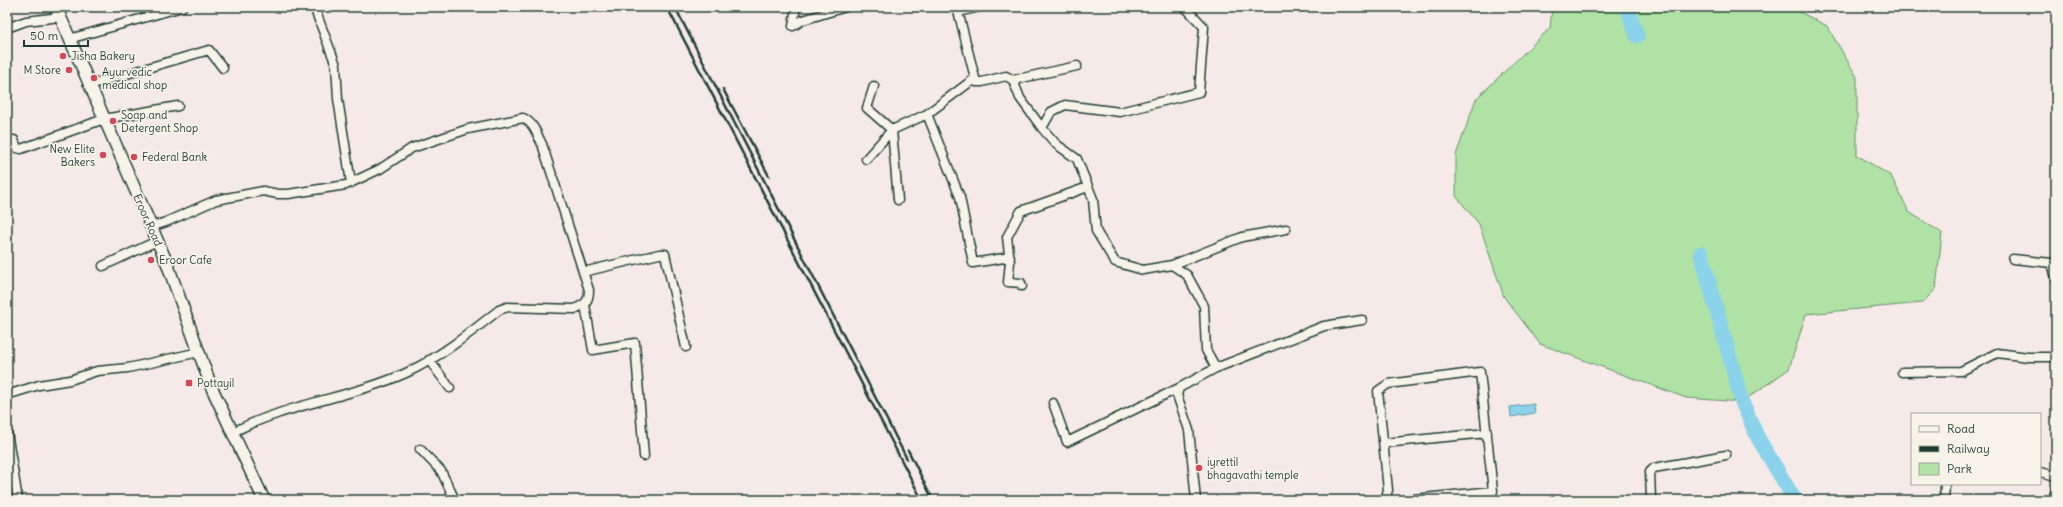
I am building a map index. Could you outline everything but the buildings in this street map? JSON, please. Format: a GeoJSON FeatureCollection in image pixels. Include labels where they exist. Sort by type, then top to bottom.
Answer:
{"type":"FeatureCollection","features":[{"type":"Feature","properties":{"kind":"main road","name":"Eroor Road"},"geometry":{"type":"LineString","coordinates":[[58,12],[157,241],[211,386],[264,500]]}},
{"type":"Feature","properties":{"kind":"street"},"geometry":{"type":"LineString","coordinates":[[70,39],[182,7]]}},
{"type":"Feature","properties":{"kind":"street"},"geometry":{"type":"LineString","coordinates":[[314,7],[336,65],[338,99],[351,183]]}},
{"type":"Feature","properties":{"kind":"street"},"geometry":{"type":"LineString","coordinates":[[796,7],[793,26],[803,20],[846,7]]}},
{"type":"Feature","properties":{"kind":"street"},"geometry":{"type":"LineString","coordinates":[[980,7],[956,9],[974,79],[976,82],[982,82],[1006,76],[1013,80],[1020,98],[1042,128],[1056,144],[1077,158],[1093,199],[1096,231],[1115,262],[1143,270],[1172,265],[1242,237],[1286,229]]}},
{"type":"Feature","properties":{"kind":"street"},"geometry":{"type":"LineString","coordinates":[[1042,128],[1051,112],[1065,105],[1120,112],[1199,92],[1204,27],[1185,7]]}},
{"type":"Feature","properties":{"kind":"street"},"geometry":{"type":"LineString","coordinates":[[7,28],[58,12]]}},
{"type":"Feature","properties":{"kind":"street"},"geometry":{"type":"LineString","coordinates":[[89,85],[209,50],[223,68]]}},
{"type":"Feature","properties":{"kind":"street"},"geometry":{"type":"LineString","coordinates":[[1013,80],[1077,66]]}},
{"type":"Feature","properties":{"kind":"street"},"geometry":{"type":"LineString","coordinates":[[866,158],[892,130],[927,114],[974,79]]}},
{"type":"Feature","properties":{"kind":"street"},"geometry":{"type":"LineString","coordinates":[[874,86],[867,108],[892,130],[898,200]]}},
{"type":"Feature","properties":{"kind":"street"},"geometry":{"type":"LineString","coordinates":[[7,141],[14,140],[17,148],[21,149],[104,119],[178,106]]}},
{"type":"Feature","properties":{"kind":"street"},"geometry":{"type":"LineString","coordinates":[[927,114],[960,197],[973,263],[1010,257]]}},
{"type":"Feature","properties":{"kind":"street"},"geometry":{"type":"LineString","coordinates":[[151,227],[216,200],[263,191],[278,194],[301,193],[351,183],[380,169],[412,148],[468,129],[523,118],[528,120],[534,128],[545,151],[582,272],[589,290],[589,299],[585,305],[575,309],[507,307],[499,310],[429,360],[405,373],[339,395],[287,410],[233,432]]}},
{"type":"Feature","properties":{"kind":"street"},"geometry":{"type":"LineString","coordinates":[[1022,286],[1021,283],[1008,282],[1010,257],[1007,237],[1022,211],[1088,187]]}},
{"type":"Feature","properties":{"kind":"street"},"geometry":{"type":"LineString","coordinates":[[103,266],[157,241]]}},
{"type":"Feature","properties":{"kind":"street"},"geometry":{"type":"LineString","coordinates":[[582,272],[659,254],[665,254],[686,347]]}},
{"type":"Feature","properties":{"kind":"street"},"geometry":{"type":"LineString","coordinates":[[2013,259],[2052,263],[2056,278]]}},
{"type":"Feature","properties":{"kind":"street"},"geometry":{"type":"LineString","coordinates":[[1172,265],[1187,275],[1204,306],[1206,350],[1216,368]]}},
{"type":"Feature","properties":{"kind":"street"},"geometry":{"type":"LineString","coordinates":[[585,305],[593,350],[635,343],[644,456]]}},
{"type":"Feature","properties":{"kind":"street"},"geometry":{"type":"LineString","coordinates":[[1053,403],[1067,442],[1179,388],[1216,368],[1324,326],[1362,320]]}},
{"type":"Feature","properties":{"kind":"street"},"geometry":{"type":"LineString","coordinates":[[7,395],[39,385],[70,380],[97,371],[128,368],[199,352]]}},
{"type":"Feature","properties":{"kind":"street"},"geometry":{"type":"LineString","coordinates":[[1902,372],[1961,371],[1997,353],[2028,357],[2056,357]]}},
{"type":"Feature","properties":{"kind":"street"},"geometry":{"type":"LineString","coordinates":[[429,360],[450,388]]}},
{"type":"Feature","properties":{"kind":"street"},"geometry":{"type":"LineString","coordinates":[[1387,500],[1388,490],[1378,391],[1388,384],[1480,372],[1493,491],[1404,500]]}},
{"type":"Feature","properties":{"kind":"street"},"geometry":{"type":"LineString","coordinates":[[1179,388],[1177,395],[1189,430],[1196,500]]}},
{"type":"Feature","properties":{"kind":"street"},"geometry":{"type":"LineString","coordinates":[[7,432],[18,500]]}},
{"type":"Feature","properties":{"kind":"street"},"geometry":{"type":"LineString","coordinates":[[1384,443],[1487,433]]}},
{"type":"Feature","properties":{"kind":"street"},"geometry":{"type":"LineString","coordinates":[[420,449],[441,471],[455,500]]}},
{"type":"Feature","properties":{"kind":"street"},"geometry":{"type":"LineString","coordinates":[[1651,500],[1650,472],[1654,468],[1726,455]]}},
{"type":"Feature","properties":{"kind":"street"},"geometry":{"type":"LineString","coordinates":[[2041,472],[2056,476]]}},
{"type":"Feature","properties":{"kind":"street"},"geometry":{"type":"LineString","coordinates":[[1944,500],[1945,485]]}},
{"type":"Feature","properties":{"kind":"street"},"geometry":{"type":"LineString","coordinates":[[2053,500],[2056,489]]}},
{"type":"Feature","properties":{"kind":"green space"},"geometry":{"type":"Polygon","coordinates":[[[1552,7],[1790,7],[1827,26],[1857,77],[1857,155],[1891,176],[1909,212],[1942,233],[1936,289],[1922,303],[1806,314],[1789,369],[1742,402],[1686,398],[1540,344],[1504,297],[1479,224],[1456,196],[1456,155],[1476,99],[1550,28],[1552,7]]]}},
{"type":"Feature","properties":{"kind":"water"},"geometry":{"type":"Polygon","coordinates":[[[1534,404],[1535,413],[1511,417],[1510,407],[1534,404]]]}},
{"type":"Feature","properties":{"kind":"waterway"},"geometry":{"type":"LineString","coordinates":[[1627,7],[1637,36]]}},
{"type":"Feature","properties":{"kind":"waterway"},"geometry":{"type":"LineString","coordinates":[[1701,253],[1742,402],[1758,438],[1795,500]]}},
{"type":"Feature","properties":{"kind":"railway"},"geometry":{"type":"LineString","coordinates":[[667,7],[922,500]]}},
{"type":"Feature","properties":{"kind":"railway"},"geometry":{"type":"LineString","coordinates":[[675,7],[907,459]]}},
{"type":"Feature","properties":{"kind":"railway"},"geometry":{"type":"LineString","coordinates":[[723,89],[769,176]]}},
{"type":"Feature","properties":{"kind":"railway"},"geometry":{"type":"LineString","coordinates":[[908,450],[933,500]]}},
{"type":"Feature","properties":{"kind":"place","name":"Jisha Bakery"},"geometry":{"type":"Point","coordinates":[63,56]}},
{"type":"Feature","properties":{"kind":"place","name":"M Store"},"geometry":{"type":"Point","coordinates":[69,70]}},
{"type":"Feature","properties":{"kind":"place","name":"Ayurvedic medical shop"},"geometry":{"type":"Point","coordinates":[94,78]}},
{"type":"Feature","properties":{"kind":"place","name":"Soap and Detergent Shop"},"geometry":{"type":"Point","coordinates":[113,121]}},
{"type":"Feature","properties":{"kind":"place","name":"New Elite Bakers"},"geometry":{"type":"Point","coordinates":[103,155]}},
{"type":"Feature","properties":{"kind":"place","name":"Federal Bank"},"geometry":{"type":"Point","coordinates":[134,157]}},
{"type":"Feature","properties":{"kind":"place","name":"Eroor Cafe"},"geometry":{"type":"Point","coordinates":[151,260]}},
{"type":"Feature","properties":{"kind":"place","name":"Pottayil"},"geometry":{"type":"Point","coordinates":[189,383]}},
{"type":"Feature","properties":{"kind":"place","name":"iyrettil bhagavathi temple"},"geometry":{"type":"Point","coordinates":[1199,468]}}]}
